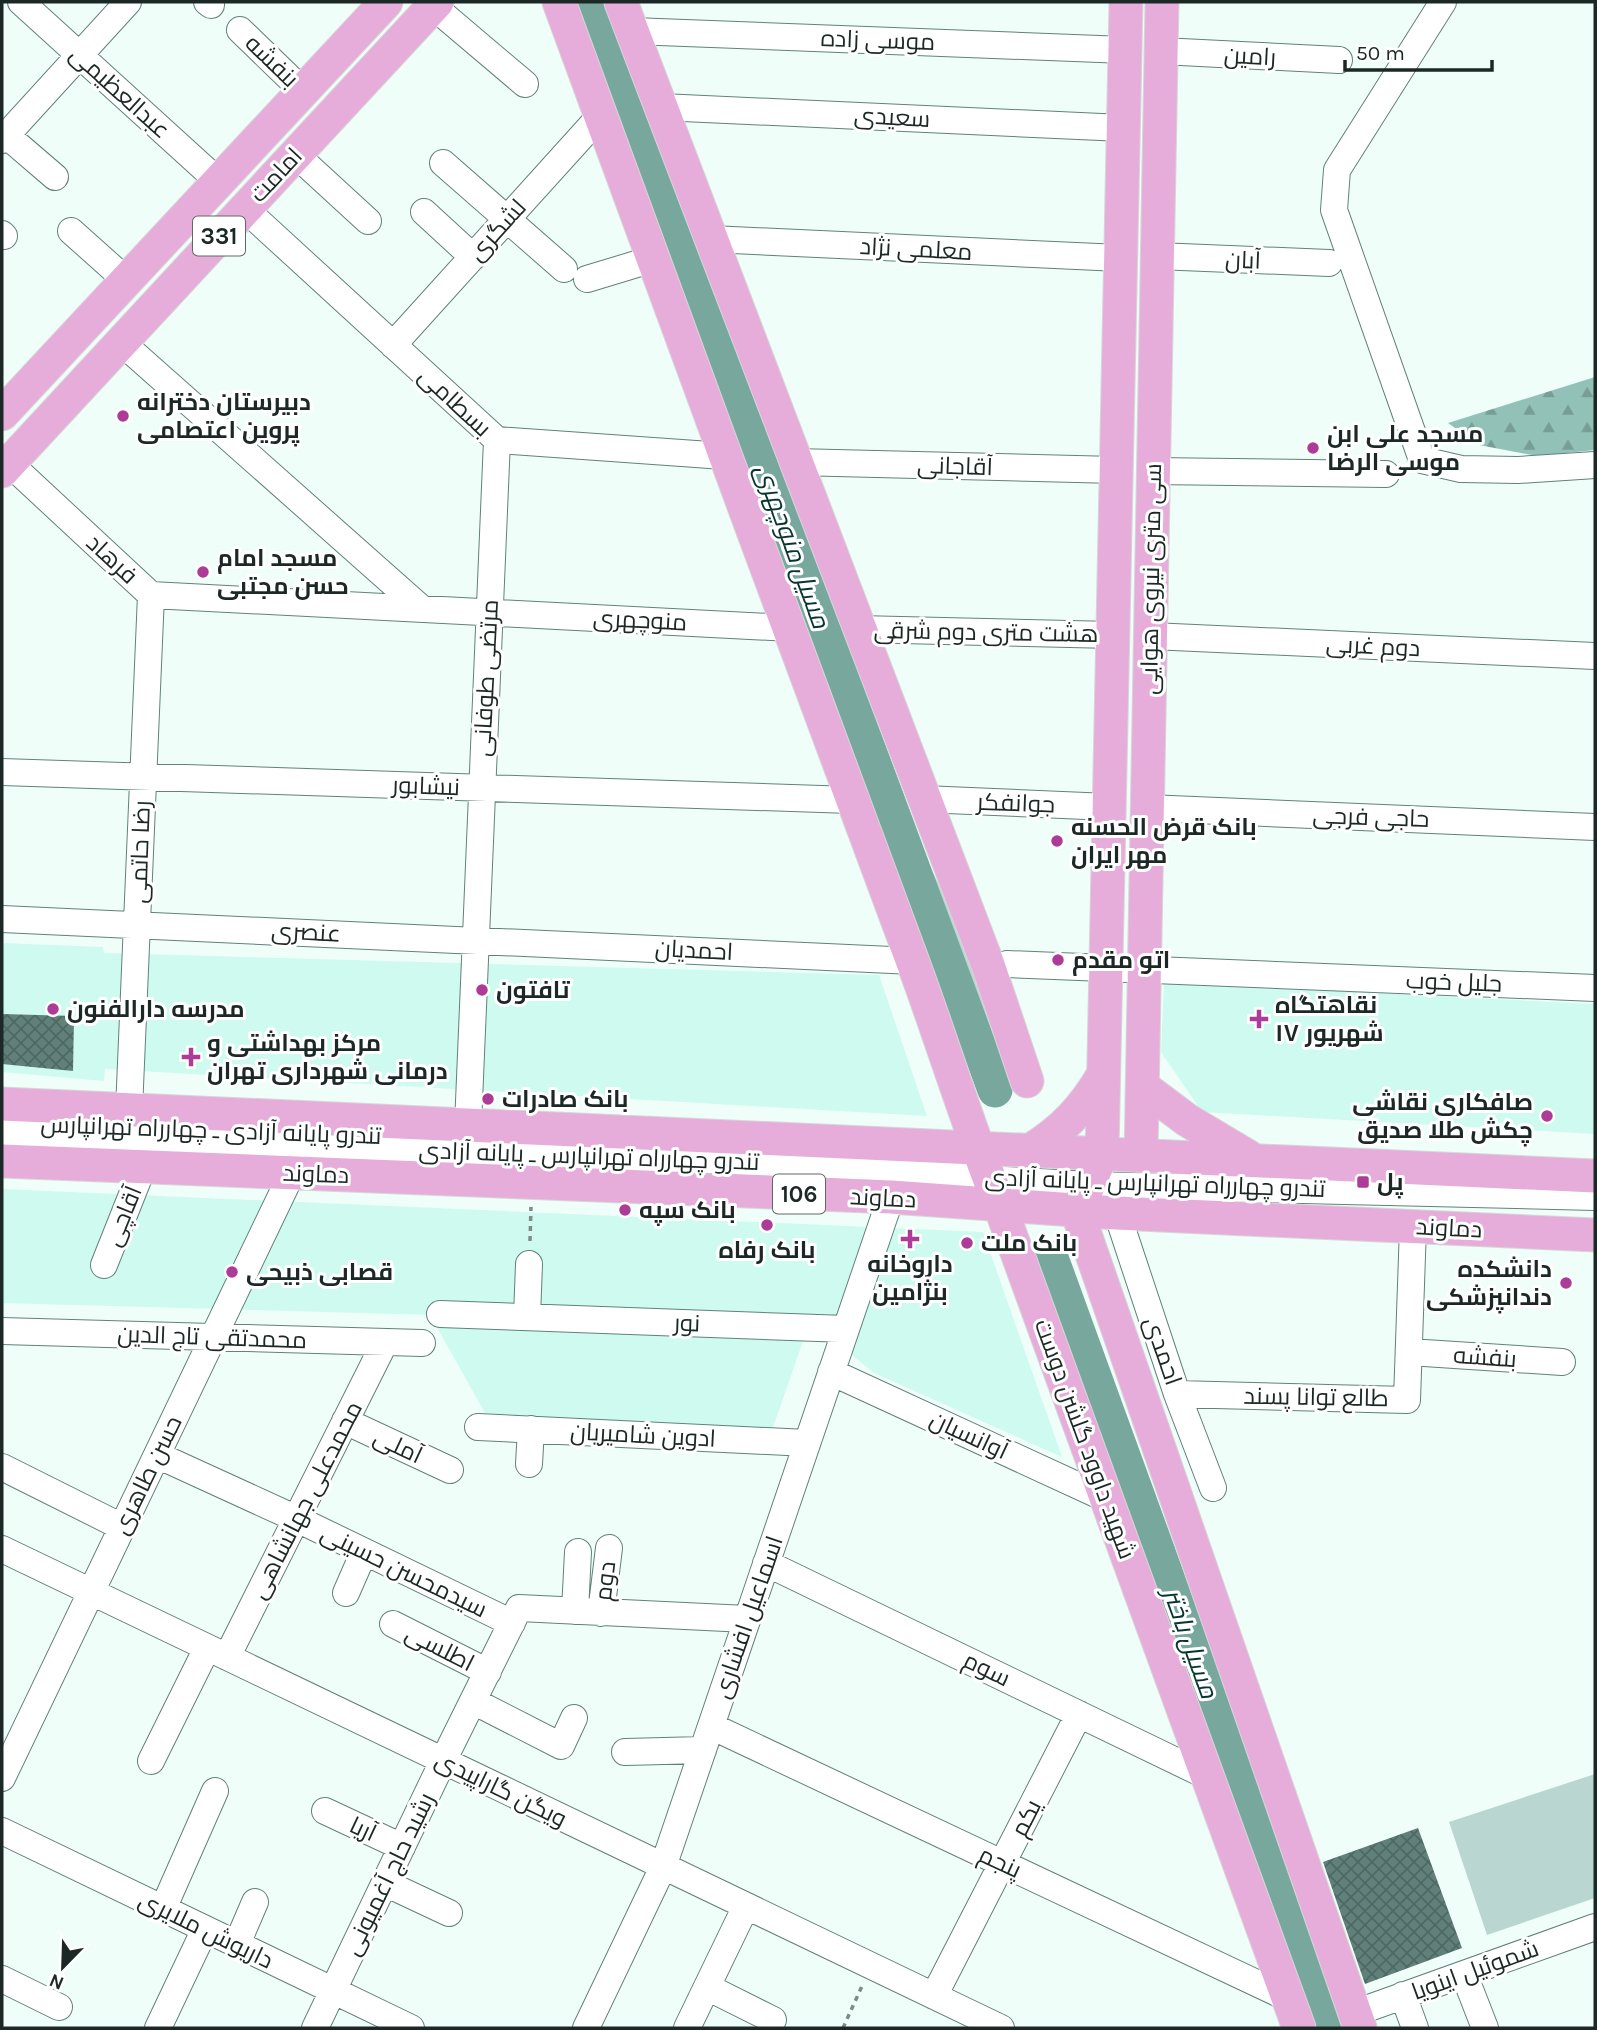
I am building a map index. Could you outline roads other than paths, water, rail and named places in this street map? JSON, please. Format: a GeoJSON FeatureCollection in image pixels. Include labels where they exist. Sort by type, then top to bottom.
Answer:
{"type":"FeatureCollection","features":[{"type":"Feature","properties":{"kind":"main road","name":"امامت"},"geometry":{"type":"LineString","coordinates":[[2,414],[386,2]]}},
{"type":"Feature","properties":{"kind":"main road"},"geometry":{"type":"LineString","coordinates":[[559,2],[724,456],[913,961],[987,1173]]}},
{"type":"Feature","properties":{"kind":"main road","name":"سی متری نیروی هوایی"},"geometry":{"type":"LineString","coordinates":[[1092,1178],[1103,1075],[1126,2]]}},
{"type":"Feature","properties":{"kind":"main road","name":"سی متری نیروی هوایی"},"geometry":{"type":"LineString","coordinates":[[1141,1156],[1161,2]]}},
{"type":"Feature","properties":{"kind":"main road","name":"امامت"},"geometry":{"type":"LineString","coordinates":[[6,467],[435,4]]}},
{"type":"Feature","properties":{"kind":"main road"},"geometry":{"type":"LineString","coordinates":[[627,16],[923,799],[998,965],[1027,1081]]}},
{"type":"Feature","properties":{"kind":"main road"},"geometry":{"type":"LineString","coordinates":[[1029,1151],[1055,1135],[1072,1119],[1088,1100],[1103,1075]]}},
{"type":"Feature","properties":{"kind":"main road"},"geometry":{"type":"LineString","coordinates":[[1143,1087],[1186,1120],[1257,1161]]}},
{"type":"Feature","properties":{"kind":"main road","name":"دماوند"},"geometry":{"type":"LineString","coordinates":[[2,1104],[468,1125],[987,1173],[1092,1178],[1141,1156],[1595,1176]]}},
{"type":"Feature","properties":{"kind":"main road","name":"106"},"geometry":{"type":"LineString","coordinates":[[987,1173],[1029,1151],[1092,1178]]}},
{"type":"Feature","properties":{"kind":"main road","name":"دماوند"},"geometry":{"type":"LineString","coordinates":[[2,1161],[891,1198],[987,1173]]}},
{"type":"Feature","properties":{"kind":"main road","name":"شهید داوود گلشن دوست"},"geometry":{"type":"LineString","coordinates":[[987,1173],[1294,2013]]}},
{"type":"Feature","properties":{"kind":"main road"},"geometry":{"type":"LineString","coordinates":[[1092,1178],[1357,2020]]}},
{"type":"Feature","properties":{"kind":"main road","name":"دماوند"},"geometry":{"type":"LineString","coordinates":[[1092,1178],[1117,1213],[1595,1235]]}},
{"type":"Feature","properties":{"kind":"street","name":"عبدالعظیمی"},"geometry":{"type":"LineString","coordinates":[[21,2],[219,182]]}},
{"type":"Feature","properties":{"kind":"street"},"geometry":{"type":"LineString","coordinates":[[55,177],[4,137],[128,2]]}},
{"type":"Feature","properties":{"kind":"street"},"geometry":{"type":"LineString","coordinates":[[1443,2],[1337,170],[1334,210],[1422,460],[1461,469],[1518,470],[1595,465]]}},
{"type":"Feature","properties":{"kind":"street"},"geometry":{"type":"LineString","coordinates":[[435,4],[525,84]]}},
{"type":"Feature","properties":{"kind":"street","name":"موسی زاده"},"geometry":{"type":"LineString","coordinates":[[627,16],[1125,50]]}},
{"type":"Feature","properties":{"kind":"street","name":"بنفشه"},"geometry":{"type":"LineString","coordinates":[[240,30],[303,91]]}},
{"type":"Feature","properties":{"kind":"street","name":"رامین"},"geometry":{"type":"LineString","coordinates":[[1161,51],[1339,60]]}},
{"type":"Feature","properties":{"kind":"street","name":"سعیدی"},"geometry":{"type":"LineString","coordinates":[[661,107],[1123,128]]}},
{"type":"Feature","properties":{"kind":"street","name":"لشگری"},"geometry":{"type":"LineString","coordinates":[[393,345],[601,115]]}},
{"type":"Feature","properties":{"kind":"street"},"geometry":{"type":"LineString","coordinates":[[295,154],[368,221]]}},
{"type":"Feature","properties":{"kind":"street"},"geometry":{"type":"LineString","coordinates":[[443,163],[575,274],[653,259]]}},
{"type":"Feature","properties":{"kind":"street","name":"بسطامی"},"geometry":{"type":"LineString","coordinates":[[244,209],[496,440],[724,456]]}},
{"type":"Feature","properties":{"kind":"street"},"geometry":{"type":"LineString","coordinates":[[424,212],[472,257]]}},
{"type":"Feature","properties":{"kind":"street"},"geometry":{"type":"LineString","coordinates":[[71,231],[127,281]]}},
{"type":"Feature","properties":{"kind":"street","name":"معلمی نژاد"},"geometry":{"type":"LineString","coordinates":[[711,239],[1120,258]]}},
{"type":"Feature","properties":{"kind":"street","name":"آبان"},"geometry":{"type":"LineString","coordinates":[[1157,256],[1329,263]]}},
{"type":"Feature","properties":{"kind":"street"},"geometry":{"type":"LineString","coordinates":[[121,342],[422,609]]}},
{"type":"Feature","properties":{"kind":"street","name":"مرتضی طوفانی"},"geometry":{"type":"LineString","coordinates":[[468,1125],[496,440]]}},
{"type":"Feature","properties":{"kind":"street","name":"آقاجانی"},"geometry":{"type":"LineString","coordinates":[[794,462],[1116,470]]}},
{"type":"Feature","properties":{"kind":"street","name":"فرهاد"},"geometry":{"type":"LineString","coordinates":[[6,467],[151,595],[489,612]]}},
{"type":"Feature","properties":{"kind":"street"},"geometry":{"type":"LineString","coordinates":[[1153,471],[1386,474]]}},
{"type":"Feature","properties":{"kind":"street","name":"رضا حاتمی"},"geometry":{"type":"LineString","coordinates":[[129,1110],[151,595]]}},
{"type":"Feature","properties":{"kind":"street","name":"منوچهری"},"geometry":{"type":"LineString","coordinates":[[489,612],[790,628]]}},
{"type":"Feature","properties":{"kind":"street","name":"هشت متری دوم شرقی"},"geometry":{"type":"LineString","coordinates":[[859,629],[1113,635]]}},
{"type":"Feature","properties":{"kind":"street","name":"دوم غربی"},"geometry":{"type":"LineString","coordinates":[[1151,636],[1595,656]]}},
{"type":"Feature","properties":{"kind":"street","name":"نیشابور"},"geometry":{"type":"LineString","coordinates":[[2,772],[851,800]]}},
{"type":"Feature","properties":{"kind":"street","name":"جوانفکر"},"geometry":{"type":"LineString","coordinates":[[923,799],[1109,807]]}},
{"type":"Feature","properties":{"kind":"street","name":"حاجی فرجی"},"geometry":{"type":"LineString","coordinates":[[1147,808],[1595,827]]}},
{"type":"Feature","properties":{"kind":"street","name":"عنصری"},"geometry":{"type":"LineString","coordinates":[[2,919],[476,940]]}},
{"type":"Feature","properties":{"kind":"street","name":"احمدیان"},"geometry":{"type":"LineString","coordinates":[[476,940],[913,961]]}},
{"type":"Feature","properties":{"kind":"street","name":"جلیل خوب"},"geometry":{"type":"LineString","coordinates":[[998,965],[1595,988]]}},
{"type":"Feature","properties":{"kind":"street"},"geometry":{"type":"LineString","coordinates":[[292,1173],[294,1117]]}},
{"type":"Feature","properties":{"kind":"street","name":"تندرو پایانه آزادی ـ چهارراه تهرانپارس"},"geometry":{"type":"LineString","coordinates":[[2,1123],[1092,1178],[1595,1186]]}},
{"type":"Feature","properties":{"kind":"street","name":"تندرو چهارراه تهرانپارس ـ پایانه آزادی"},"geometry":{"type":"LineString","coordinates":[[2,1133],[987,1173]]}},
{"type":"Feature","properties":{"kind":"street","name":"آقاچی"},"geometry":{"type":"LineString","coordinates":[[104,1265],[143,1167]]}},
{"type":"Feature","properties":{"kind":"street","name":"حسن طاهری"},"geometry":{"type":"LineString","coordinates":[[2,1778],[292,1173]]}},
{"type":"Feature","properties":{"kind":"street","name":"تندرو چهارراه تهرانپارس ـ پایانه آزادی"},"geometry":{"type":"LineString","coordinates":[[1092,1178],[1595,1197]]}},
{"type":"Feature","properties":{"kind":"street","name":"اسماعیل افشاری"},"geometry":{"type":"LineString","coordinates":[[586,2028],[663,1867],[891,1198]]}},
{"type":"Feature","properties":{"kind":"street","name":"احمدی"},"geometry":{"type":"LineString","coordinates":[[1117,1213],[1177,1394],[1213,1488]]}},
{"type":"Feature","properties":{"kind":"street","name":"طالع توانا پسند"},"geometry":{"type":"LineString","coordinates":[[1177,1394],[1407,1400],[1413,1227]]}},
{"type":"Feature","properties":{"kind":"street"},"geometry":{"type":"LineString","coordinates":[[527,1317],[529,1264]]}},
{"type":"Feature","properties":{"kind":"street","name":"نور"},"geometry":{"type":"LineString","coordinates":[[440,1314],[846,1328]]}},
{"type":"Feature","properties":{"kind":"street","name":"محمدتقی تاج الدین"},"geometry":{"type":"LineString","coordinates":[[2,1331],[422,1343]]}},
{"type":"Feature","properties":{"kind":"street","name":"محمدعلی جهانشاهی"},"geometry":{"type":"LineString","coordinates":[[151,1761],[296,1519],[385,1342]]}},
{"type":"Feature","properties":{"kind":"street","name":"بنفشه"},"geometry":{"type":"LineString","coordinates":[[1409,1352],[1562,1362]]}},
{"type":"Feature","properties":{"kind":"street","name":"آوانسیان"},"geometry":{"type":"LineString","coordinates":[[831,1372],[1107,1499]]}},
{"type":"Feature","properties":{"kind":"street","name":"آملی"},"geometry":{"type":"LineString","coordinates":[[345,1421],[450,1471]]}},
{"type":"Feature","properties":{"kind":"street","name":"ادوین شامیریان"},"geometry":{"type":"LineString","coordinates":[[478,1427],[807,1443]]}},
{"type":"Feature","properties":{"kind":"street"},"geometry":{"type":"LineString","coordinates":[[529,1464],[531,1429]]}},
{"type":"Feature","properties":{"kind":"street","name":"سیدمحسن حسینی"},"geometry":{"type":"LineString","coordinates":[[157,1455],[364,1552],[516,1616],[588,1612],[747,1619]]}},
{"type":"Feature","properties":{"kind":"street"},"geometry":{"type":"LineString","coordinates":[[2,1467],[122,1527]]}},
{"type":"Feature","properties":{"kind":"street","name":"دوم"},"geometry":{"type":"LineString","coordinates":[[588,1612],[609,1548]]}},
{"type":"Feature","properties":{"kind":"street","name":"ویگن گاراپیدی"},"geometry":{"type":"LineString","coordinates":[[2,1549],[934,1996],[970,2021],[1001,2028]]}},
{"type":"Feature","properties":{"kind":"street"},"geometry":{"type":"LineString","coordinates":[[345,1593],[364,1552]]}},
{"type":"Feature","properties":{"kind":"street"},"geometry":{"type":"LineString","coordinates":[[579,1552],[588,1612]]}},
{"type":"Feature","properties":{"kind":"street","name":"سوم"},"geometry":{"type":"LineString","coordinates":[[766,1563],[1207,1776]]}},
{"type":"Feature","properties":{"kind":"street","name":"رشید حاج آغمیونی"},"geometry":{"type":"LineString","coordinates":[[315,2028],[516,1616]]}},
{"type":"Feature","properties":{"kind":"street","name":"اطلسی"},"geometry":{"type":"LineString","coordinates":[[393,1624],[488,1672]]}},
{"type":"Feature","properties":{"kind":"street"},"geometry":{"type":"LineString","coordinates":[[473,1701],[561,1746],[573,1718]]}},
{"type":"Feature","properties":{"kind":"street","name":"یکم"},"geometry":{"type":"LineString","coordinates":[[934,1996],[1079,1714]]}},
{"type":"Feature","properties":{"kind":"street"},"geometry":{"type":"LineString","coordinates":[[625,1752],[707,1738]]}},
{"type":"Feature","properties":{"kind":"street","name":"پنجم"},"geometry":{"type":"LineString","coordinates":[[707,1738],[1003,1864],[1294,2013]]}},
{"type":"Feature","properties":{"kind":"street"},"geometry":{"type":"LineString","coordinates":[[163,1909],[215,1791]]}},
{"type":"Feature","properties":{"kind":"street","name":"آریا"},"geometry":{"type":"LineString","coordinates":[[325,1811],[402,1847]]}},
{"type":"Feature","properties":{"kind":"street","name":"داریوش ملایری"},"geometry":{"type":"LineString","coordinates":[[2,1831],[411,2028]]}},
{"type":"Feature","properties":{"kind":"street"},"geometry":{"type":"LineString","coordinates":[[384,1883],[449,1913]]}},
{"type":"Feature","properties":{"kind":"street"},"geometry":{"type":"LineString","coordinates":[[237,1944],[255,1902]]}},
{"type":"Feature","properties":{"kind":"street"},"geometry":{"type":"LineString","coordinates":[[687,2028],[746,1906]]}},
{"type":"Feature","properties":{"kind":"street"},"geometry":{"type":"LineString","coordinates":[[158,2028],[205,1929]]}},
{"type":"Feature","properties":{"kind":"street","name":"شموئیل اینویا"},"geometry":{"type":"LineString","coordinates":[[1357,2020],[1403,1996],[1464,1974],[1593,1936]]}},
{"type":"Feature","properties":{"kind":"street"},"geometry":{"type":"LineString","coordinates":[[1464,1974],[1485,2028]]}},
{"type":"Feature","properties":{"kind":"street"},"geometry":{"type":"LineString","coordinates":[[2,1979],[59,2007]]}},
{"type":"Feature","properties":{"kind":"street"},"geometry":{"type":"LineString","coordinates":[[707,1987],[773,2020]]}},
{"type":"Feature","properties":{"kind":"street"},"geometry":{"type":"LineString","coordinates":[[1403,1996],[1415,2028]]}},
{"type":"Feature","properties":{"kind":"waterway","name":"مسیل منوچهری"},"geometry":{"type":"LineString","coordinates":[[591,2],[995,1090]]}},
{"type":"Feature","properties":{"kind":"waterway","name":"مسیل باختر"},"geometry":{"type":"LineString","coordinates":[[1051,1258],[1331,2028]]}},
{"type":"Feature","properties":{"kind":"place","name":"دبیرستان دخترانه پروین اعتصامی"},"geometry":{"type":"Point","coordinates":[123,416]}},
{"type":"Feature","properties":{"kind":"place","name":"مسجد علی ابن موسی الرضا"},"geometry":{"type":"Point","coordinates":[1313,448]}},
{"type":"Feature","properties":{"kind":"place","name":"مسجد امام حسن مجتبی"},"geometry":{"type":"Point","coordinates":[203,572]}},
{"type":"Feature","properties":{"kind":"place","name":"بانک قرض الحسنه مهر ایران"},"geometry":{"type":"Point","coordinates":[1057,841]}},
{"type":"Feature","properties":{"kind":"place","name":"اتو مقدم"},"geometry":{"type":"Point","coordinates":[1058,960]}},
{"type":"Feature","properties":{"kind":"place","name":"تافتون"},"geometry":{"type":"Point","coordinates":[482,990]}},
{"type":"Feature","properties":{"kind":"place","name":"مدرسه دارالفنون"},"geometry":{"type":"Point","coordinates":[53,1009]}},
{"type":"Feature","properties":{"kind":"place","name":"نقاهتگاه ۱۷ شهریور"},"geometry":{"type":"Point","coordinates":[1259,1019]}},
{"type":"Feature","properties":{"kind":"place","name":"مرکز بهداشتی و درمانی شهرداری تهران"},"geometry":{"type":"Point","coordinates":[191,1057]}},
{"type":"Feature","properties":{"kind":"place","name":"بانک صادرات"},"geometry":{"type":"Point","coordinates":[488,1099]}},
{"type":"Feature","properties":{"kind":"place","name":"صافکاری نقاشی چکش طلا صدیق"},"geometry":{"type":"Point","coordinates":[1547,1116]}},
{"type":"Feature","properties":{"kind":"place","name":"پل"},"geometry":{"type":"Point","coordinates":[1363,1182]}},
{"type":"Feature","properties":{"kind":"place","name":"بانک سپه"},"geometry":{"type":"Point","coordinates":[625,1210]}},
{"type":"Feature","properties":{"kind":"place","name":"بانک رفاه"},"geometry":{"type":"Point","coordinates":[767,1225]}},
{"type":"Feature","properties":{"kind":"place","name":"داروخانه بنژامین"},"geometry":{"type":"Point","coordinates":[910,1239]}},
{"type":"Feature","properties":{"kind":"place","name":"بانک ملت"},"geometry":{"type":"Point","coordinates":[967,1243]}},
{"type":"Feature","properties":{"kind":"place","name":"قصابی ذبیحی"},"geometry":{"type":"Point","coordinates":[232,1272]}},
{"type":"Feature","properties":{"kind":"place","name":"دانشکده دندانپزشکی"},"geometry":{"type":"Point","coordinates":[1566,1283]}}]}
